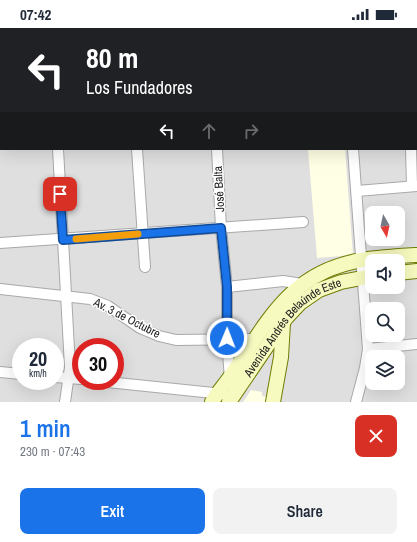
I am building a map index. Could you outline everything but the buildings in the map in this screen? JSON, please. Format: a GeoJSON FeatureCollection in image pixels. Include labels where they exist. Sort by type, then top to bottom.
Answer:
{"type":"FeatureCollection","features":[{"type":"Feature","properties":{"kind":"street"},"geometry":{"type":"LineString","coordinates":[[58,150],[70,367],[67,378],[65,402]]}},
{"type":"Feature","properties":{"kind":"street"},"geometry":{"type":"LineString","coordinates":[[137,150],[145,267]]}},
{"type":"Feature","properties":{"kind":"street","name":"José Balta"},"geometry":{"type":"LineString","coordinates":[[217,150],[221,228],[227,287],[227,338],[231,399]]}},
{"type":"Feature","properties":{"kind":"street"},"geometry":{"type":"LineString","coordinates":[[352,150],[357,191],[361,260],[365,271]]}},
{"type":"Feature","properties":{"kind":"street"},"geometry":{"type":"LineString","coordinates":[[357,191],[414,186],[411,150]]}},
{"type":"Feature","properties":{"kind":"street"},"geometry":{"type":"LineString","coordinates":[[0,243],[63,240],[304,222]]}},
{"type":"Feature","properties":{"kind":"street","name":"Avenida Andrés Belaúnde Este"},"geometry":{"type":"LineString","coordinates":[[215,397],[276,309],[302,284],[339,266],[361,260],[417,255]]}},
{"type":"Feature","properties":{"kind":"street"},"geometry":{"type":"LineString","coordinates":[[405,272],[417,271]]}},
{"type":"Feature","properties":{"kind":"street","name":"Avenida Andrés Belaúnde Este"},"geometry":{"type":"LineString","coordinates":[[231,399],[283,324],[300,303],[319,290],[365,277]]}},
{"type":"Feature","properties":{"kind":"street"},"geometry":{"type":"LineString","coordinates":[[227,287],[283,281],[302,284]]}},
{"type":"Feature","properties":{"kind":"street","name":"Av. 3 de Octubre"},"geometry":{"type":"LineString","coordinates":[[0,289],[90,299],[108,306],[140,328],[159,336],[176,340],[227,338],[254,339]]}},
{"type":"Feature","properties":{"kind":"street"},"geometry":{"type":"LineString","coordinates":[[356,402],[365,368],[368,349],[367,294]]}},
{"type":"Feature","properties":{"kind":"street"},"geometry":{"type":"LineString","coordinates":[[274,402],[281,357],[283,324],[282,318],[276,309]]}},
{"type":"Feature","properties":{"kind":"street"},"geometry":{"type":"LineString","coordinates":[[368,349],[417,344]]}},
{"type":"Feature","properties":{"kind":"street"},"geometry":{"type":"LineString","coordinates":[[0,372],[12,373]]}},
{"type":"Feature","properties":{"kind":"street"},"geometry":{"type":"LineString","coordinates":[[64,378],[72,378]]}},
{"type":"Feature","properties":{"kind":"street"},"geometry":{"type":"LineString","coordinates":[[124,385],[231,399]]}},
{"type":"Feature","properties":{"kind":"shaded area"},"geometry":{"type":"Polygon","coordinates":[[[0,150],[417,150],[417,402],[0,402],[0,150]]]}},
{"type":"Feature","properties":{"kind":"shaded area"},"geometry":{"type":"Polygon","coordinates":[[[308,150],[345,150],[353,255],[317,258],[308,150]]]}},
{"type":"Feature","properties":{"kind":"shaded area"},"geometry":{"type":"Polygon","coordinates":[[[251,390],[262,392],[262,396],[267,397],[266,402],[243,402],[251,390]]]}},
{"type":"Feature","properties":{"kind":"slow traffic"},"geometry":{"type":"LineString","coordinates":[[76,239],[138,234]]}},
{"type":"Feature","properties":{"kind":"route"},"geometry":{"type":"LineString","coordinates":[[60,194],[63,240],[221,228],[227,287],[227,338]]}}]}
